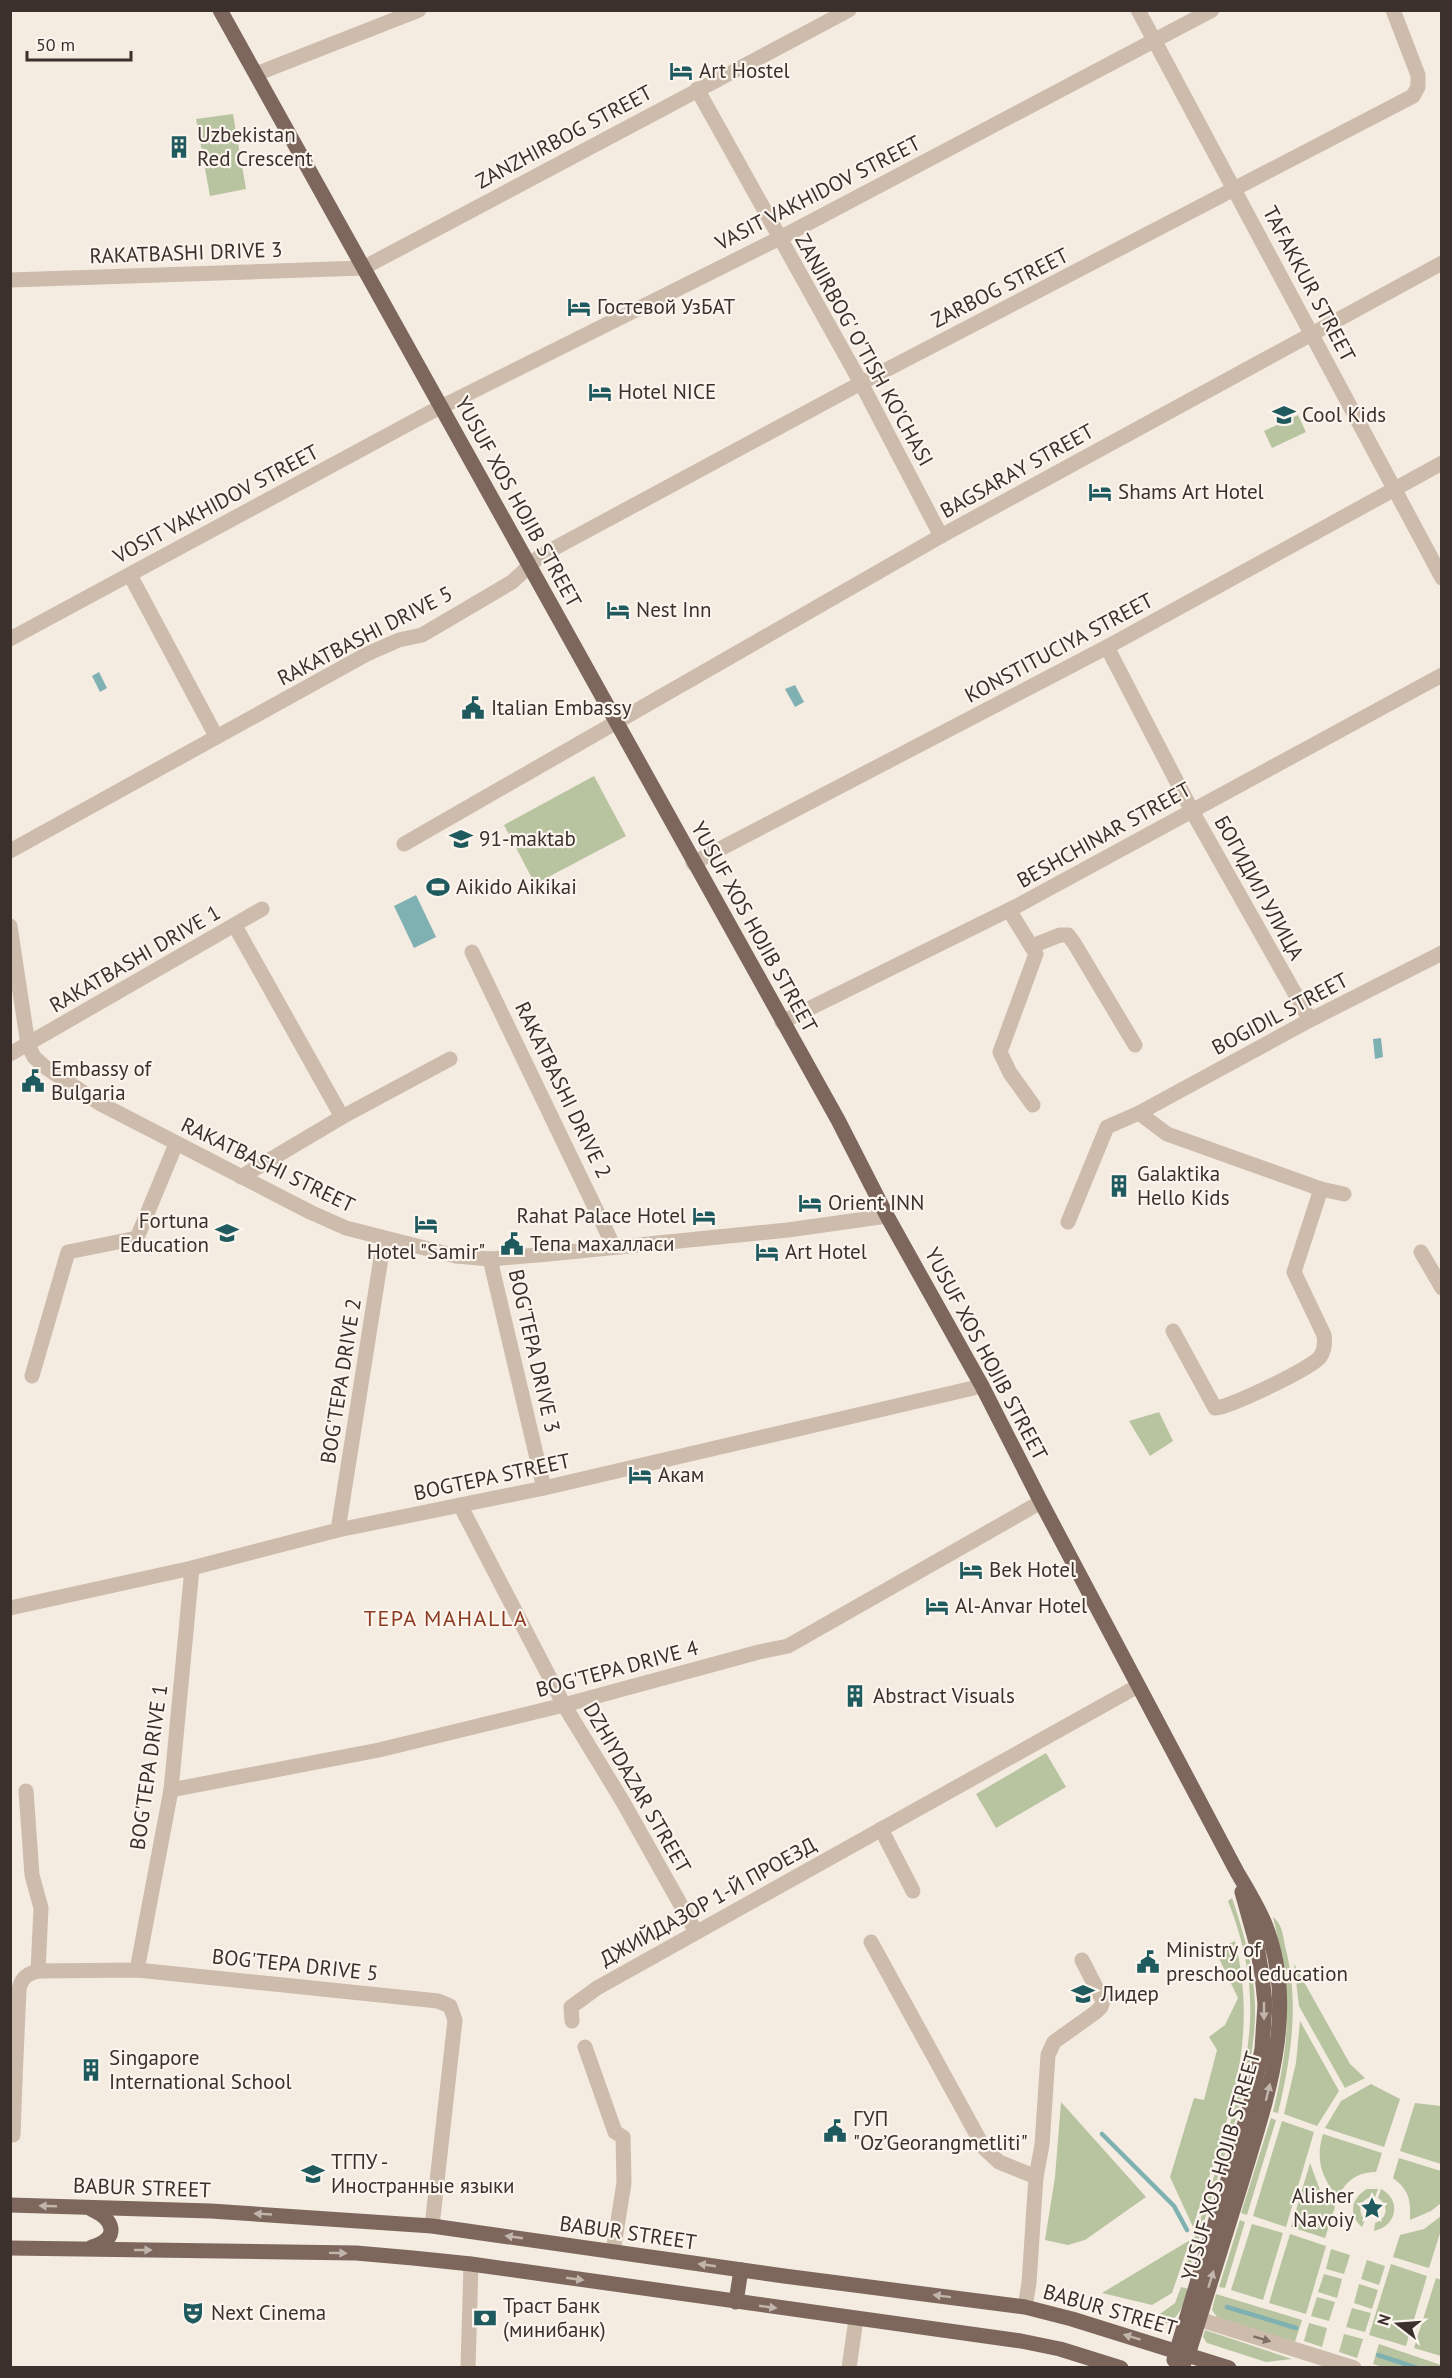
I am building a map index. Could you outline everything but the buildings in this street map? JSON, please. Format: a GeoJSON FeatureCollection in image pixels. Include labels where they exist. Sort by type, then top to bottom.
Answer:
{"type":"FeatureCollection","features":[{"type":"Feature","properties":{"kind":"main road","name":"YUSUF XOS HOJIB STREET"},"geometry":{"type":"LineString","coordinates":[[220,10],[838,1120],[887,1216],[982,1386],[1138,1686],[1260,1912],[1270,1942],[1278,1988],[1279,2035],[1275,2064],[1263,2112],[1181,2358],[1174,2367]]}},
{"type":"Feature","properties":{"kind":"main road","name":"BABUR STREET"},"geometry":{"type":"LineString","coordinates":[[10,2205],[223,2212],[432,2226],[1025,2307],[1181,2358],[1229,2367]]}},
{"type":"Feature","properties":{"kind":"main road"},"geometry":{"type":"LineString","coordinates":[[86,2249],[101,2244],[109,2238],[111,2228],[110,2220],[104,2214],[89,2207]]}},
{"type":"Feature","properties":{"kind":"main road"},"geometry":{"type":"LineString","coordinates":[[10,2248],[357,2253],[471,2264],[1021,2341],[1059,2349],[1121,2367]]}},
{"type":"Feature","properties":{"kind":"main road"},"geometry":{"type":"LineString","coordinates":[[736,2302],[741,2270]]}},
{"type":"Feature","properties":{"kind":"street"},"geometry":{"type":"LineString","coordinates":[[256,74],[418,10]]}},
{"type":"Feature","properties":{"kind":"street","name":"ZANZHIRBOG STREET"},"geometry":{"type":"LineString","coordinates":[[363,268],[849,10]]}},
{"type":"Feature","properties":{"kind":"street","name":"TAFAKKUR STREET"},"geometry":{"type":"LineString","coordinates":[[1138,10],[1442,578]]}},
{"type":"Feature","properties":{"kind":"street","name":"VASIT VAKHIDOV STREET"},"geometry":{"type":"LineString","coordinates":[[441,406],[780,238],[1212,10]]}},
{"type":"Feature","properties":{"kind":"street","name":"ZARBOG STREET"},"geometry":{"type":"LineString","coordinates":[[529,567],[550,550],[861,383],[1413,96],[1418,87],[1418,75],[1393,10]]}},
{"type":"Feature","properties":{"kind":"street","name":"ZANJIRBOG' O'TISH KO'CHASI"},"geometry":{"type":"LineString","coordinates":[[697,89],[861,383],[941,536]]}},
{"type":"Feature","properties":{"kind":"street","name":"BAGSARАY STREET"},"geometry":{"type":"LineString","coordinates":[[404,844],[941,536],[1442,263]]}},
{"type":"Feature","properties":{"kind":"street","name":"RAKATBASHI DRIVE 3"},"geometry":{"type":"LineString","coordinates":[[10,280],[363,268]]}},
{"type":"Feature","properties":{"kind":"street","name":"VOSIT VAKHIDOV STREET"},"geometry":{"type":"LineString","coordinates":[[10,639],[441,406]]}},
{"type":"Feature","properties":{"kind":"street","name":"KONSTITUCIYA STREET"},"geometry":{"type":"LineString","coordinates":[[693,863],[1107,647],[1442,463]]}},
{"type":"Feature","properties":{"kind":"street","name":"RAKATBASHI DRIVE 5"},"geometry":{"type":"LineString","coordinates":[[10,851],[367,654],[399,640],[422,635],[512,582],[529,567]]}},
{"type":"Feature","properties":{"kind":"street"},"geometry":{"type":"LineString","coordinates":[[130,575],[216,736]]}},
{"type":"Feature","properties":{"kind":"street","name":"БОГИДИЛ УЛИЦА"},"geometry":{"type":"LineString","coordinates":[[1107,647],[1192,811],[1310,1020]]}},
{"type":"Feature","properties":{"kind":"street","name":"BESHCHINAR STREET"},"geometry":{"type":"LineString","coordinates":[[782,1022],[1009,910],[1442,675]]}},
{"type":"Feature","properties":{"kind":"street","name":"RAKATBASHI DRIVE 1"},"geometry":{"type":"LineString","coordinates":[[10,1054],[262,909]]}},
{"type":"Feature","properties":{"kind":"street"},"geometry":{"type":"LineString","coordinates":[[1009,910],[1036,954],[1000,1052],[1010,1073],[1033,1105]]}},
{"type":"Feature","properties":{"kind":"street"},"geometry":{"type":"LineString","coordinates":[[10,926],[28,1045]]}},
{"type":"Feature","properties":{"kind":"street"},"geometry":{"type":"LineString","coordinates":[[235,926],[342,1117]]}},
{"type":"Feature","properties":{"kind":"street"},"geometry":{"type":"LineString","coordinates":[[1032,946],[1060,935],[1068,935],[1135,1044]]}},
{"type":"Feature","properties":{"kind":"street","name":"RAKATBASHI DRIVE 2"},"geometry":{"type":"LineString","coordinates":[[472,952],[614,1247]]}},
{"type":"Feature","properties":{"kind":"street","name":"BOGIDIL STREET"},"geometry":{"type":"LineString","coordinates":[[1068,1222],[1107,1127],[1139,1113],[1310,1020],[1442,953]]}},
{"type":"Feature","properties":{"kind":"street","name":"RAKATBASHI STREET"},"geometry":{"type":"LineString","coordinates":[[28,1045],[34,1057],[56,1075],[99,1103],[328,1221],[384,1239],[456,1256],[490,1259],[788,1230],[887,1216]]}},
{"type":"Feature","properties":{"kind":"street"},"geometry":{"type":"LineString","coordinates":[[241,1177],[342,1117],[450,1059]]}},
{"type":"Feature","properties":{"kind":"street"},"geometry":{"type":"LineString","coordinates":[[1139,1113],[1167,1134],[1344,1194]]}},
{"type":"Feature","properties":{"kind":"street"},"geometry":{"type":"LineString","coordinates":[[32,1376],[68,1252],[137,1238],[176,1144]]}},
{"type":"Feature","properties":{"kind":"street"},"geometry":{"type":"LineString","coordinates":[[1173,1331],[1215,1408],[1232,1404],[1268,1388],[1319,1358],[1325,1345],[1324,1335],[1294,1272],[1321,1188]]}},
{"type":"Feature","properties":{"kind":"street","name":"BOG'TEPA DRIVE 2"},"geometry":{"type":"LineString","coordinates":[[339,1530],[384,1239]]}},
{"type":"Feature","properties":{"kind":"street"},"geometry":{"type":"LineString","coordinates":[[1421,1252],[1442,1288]]}},
{"type":"Feature","properties":{"kind":"street","name":"BOG'TEPA DRIVE 3"},"geometry":{"type":"LineString","coordinates":[[490,1259],[544,1488]]}},
{"type":"Feature","properties":{"kind":"street","name":"BOGTEPA STREET"},"geometry":{"type":"LineString","coordinates":[[10,1608],[192,1568],[339,1530],[544,1488],[982,1386]]}},
{"type":"Feature","properties":{"kind":"street","name":"BOG'TEPA DRIVE 4"},"geometry":{"type":"LineString","coordinates":[[171,1790],[379,1750],[564,1705],[788,1646],[1041,1502]]}},
{"type":"Feature","properties":{"kind":"street","name":"DZHIYDAZAR STREET"},"geometry":{"type":"LineString","coordinates":[[460,1505],[564,1705],[623,1802],[696,1932]]}},
{"type":"Feature","properties":{"kind":"street","name":"BOG'TEPA DRIVE 1"},"geometry":{"type":"LineString","coordinates":[[137,1970],[171,1790],[192,1568]]}},
{"type":"Feature","properties":{"kind":"street","name":"ДЖИЙДАЗОР 1-Й ПРОЕЗД"},"geometry":{"type":"LineString","coordinates":[[572,2021],[571,2007],[597,1988],[1138,1686]]}},
{"type":"Feature","properties":{"kind":"street"},"geometry":{"type":"LineString","coordinates":[[13,2135],[13,2080],[19,1989],[21,1980],[26,1975],[38,1971],[41,1908],[32,1875],[26,1791]]}},
{"type":"Feature","properties":{"kind":"street"},"geometry":{"type":"LineString","coordinates":[[881,1829],[913,1892]]}},
{"type":"Feature","properties":{"kind":"street"},"geometry":{"type":"LineString","coordinates":[[871,1942],[984,2148],[999,2162],[1036,2176]]}},
{"type":"Feature","properties":{"kind":"street"},"geometry":{"type":"LineString","coordinates":[[1025,2307],[1029,2283],[1036,2176],[1042,2145],[1048,2055],[1054,2042],[1096,2012],[1103,2001],[1082,1960]]}},
{"type":"Feature","properties":{"kind":"street","name":"BOG'TEPA DRIVE 5"},"geometry":{"type":"LineString","coordinates":[[38,1971],[137,1970],[438,2001],[450,2006],[455,2020],[432,2226]]}},
{"type":"Feature","properties":{"kind":"street"},"geometry":{"type":"LineString","coordinates":[[585,2047],[615,2132],[623,2137],[624,2183],[613,2252]]}},
{"type":"Feature","properties":{"kind":"street"},"geometry":{"type":"LineString","coordinates":[[468,2367],[471,2264]]}},
{"type":"Feature","properties":{"kind":"street"},"geometry":{"type":"LineString","coordinates":[[1193,2317],[1354,2367]]}},
{"type":"Feature","properties":{"kind":"street"},"geometry":{"type":"LineString","coordinates":[[849,2367],[856,2319]]}},
{"type":"Feature","properties":{"kind":"green space"},"geometry":{"type":"Polygon","coordinates":[[[233,114],[246,189],[210,196],[196,119],[233,114]]]}},
{"type":"Feature","properties":{"kind":"green space"},"geometry":{"type":"Polygon","coordinates":[[[1298,415],[1306,432],[1272,448],[1264,431],[1298,415]]]}},
{"type":"Feature","properties":{"kind":"green space"},"geometry":{"type":"Polygon","coordinates":[[[594,776],[626,836],[535,884],[504,825],[594,776]]]}},
{"type":"Feature","properties":{"kind":"green space"},"geometry":{"type":"Polygon","coordinates":[[[1159,1412],[1173,1441],[1150,1456],[1129,1421],[1159,1412]]]}},
{"type":"Feature","properties":{"kind":"green space"},"geometry":{"type":"Polygon","coordinates":[[[1046,1753],[1066,1787],[996,1828],[976,1794],[1046,1753]]]}},
{"type":"Feature","properties":{"kind":"green space"},"geometry":{"type":"Polygon","coordinates":[[[1232,1898],[1253,1978],[1255,2025],[1253,2044],[1241,2099],[1187,2277],[1183,2276],[1240,2088],[1250,2028],[1247,1968],[1240,1936],[1228,1901],[1232,1898]]]}},
{"type":"Feature","properties":{"kind":"green space"},"geometry":{"type":"Polygon","coordinates":[[[1273,1917],[1283,1934],[1290,1967],[1293,2009],[1287,2072],[1278,2113],[1273,2112],[1283,2060],[1287,2014],[1284,1969],[1273,1917]]]}},
{"type":"Feature","properties":{"kind":"green space"},"geometry":{"type":"Polygon","coordinates":[[[1235,1941],[1242,1980],[1244,2016],[1241,2052],[1227,2121],[1193,2227],[1170,2177],[1194,2098],[1204,2100],[1217,2050],[1209,2037],[1225,2025],[1238,1998],[1215,1950],[1235,1941]]]}},
{"type":"Feature","properties":{"kind":"green space"},"geometry":{"type":"Polygon","coordinates":[[[1294,1964],[1350,2064],[1365,2078],[1345,2088],[1299,2006],[1294,1964]]]}},
{"type":"Feature","properties":{"kind":"green space"},"geometry":{"type":"Polygon","coordinates":[[[1300,2021],[1339,2091],[1317,2126],[1284,2114],[1296,2063],[1300,2021]]]}},
{"type":"Feature","properties":{"kind":"green space"},"geometry":{"type":"Polygon","coordinates":[[[1371,2084],[1400,2099],[1384,2147],[1325,2128],[1341,2101],[1371,2084]]]}},
{"type":"Feature","properties":{"kind":"green space"},"geometry":{"type":"Polygon","coordinates":[[[1061,2102],[1146,2197],[1085,2240],[1068,2245],[1045,2240],[1055,2177],[1061,2102]]]}},
{"type":"Feature","properties":{"kind":"green space"},"geometry":{"type":"Polygon","coordinates":[[[1415,2103],[1441,2106],[1441,2164],[1400,2151],[1415,2103]]]}},
{"type":"Feature","properties":{"kind":"green space"},"geometry":{"type":"Polygon","coordinates":[[[1271,2118],[1276,2120],[1247,2215],[1241,2213],[1271,2118]]]}},
{"type":"Feature","properties":{"kind":"green space"},"geometry":{"type":"Polygon","coordinates":[[[1282,2121],[1314,2132],[1286,2227],[1253,2216],[1282,2121]]]}},
{"type":"Feature","properties":{"kind":"green space"},"geometry":{"type":"Polygon","coordinates":[[[1323,2134],[1382,2153],[1376,2172],[1353,2178],[1338,2197],[1324,2176],[1320,2160],[1323,2134]]]}},
{"type":"Feature","properties":{"kind":"green space"},"geometry":{"type":"Polygon","coordinates":[[[1399,2158],[1441,2171],[1441,2203],[1431,2211],[1410,2220],[1406,2191],[1393,2178],[1399,2158]]]}},
{"type":"Feature","properties":{"kind":"green space"},"geometry":{"type":"Polygon","coordinates":[[[1310,2163],[1320,2190],[1335,2207],[1325,2238],[1291,2227],[1310,2163]]]}},
{"type":"Feature","properties":{"kind":"green space"},"geometry":{"type":"Polygon","coordinates":[[[1367,2189],[1378,2189],[1375,2197],[1366,2199],[1361,2205],[1362,2216],[1365,2220],[1362,2227],[1355,2217],[1353,2207],[1358,2197],[1367,2189]]]}},
{"type":"Feature","properties":{"kind":"green space"},"geometry":{"type":"Polygon","coordinates":[[[1381,2189],[1392,2200],[1394,2212],[1388,2224],[1374,2231],[1375,2223],[1385,2215],[1386,2211],[1384,2204],[1378,2198],[1381,2189]]]}},
{"type":"Feature","properties":{"kind":"green space"},"geometry":{"type":"Polygon","coordinates":[[[1441,2216],[1441,2230],[1429,2268],[1393,2257],[1400,2235],[1424,2229],[1441,2216]]]}},
{"type":"Feature","properties":{"kind":"green space"},"geometry":{"type":"Polygon","coordinates":[[[1240,2220],[1245,2222],[1225,2288],[1219,2287],[1240,2220]]]}},
{"type":"Feature","properties":{"kind":"green space"},"geometry":{"type":"Polygon","coordinates":[[[1252,2224],[1283,2233],[1263,2300],[1231,2290],[1252,2224]]]}},
{"type":"Feature","properties":{"kind":"green space"},"geometry":{"type":"Polygon","coordinates":[[[1290,2234],[1326,2246],[1306,2314],[1269,2303],[1290,2234]]]}},
{"type":"Feature","properties":{"kind":"green space"},"geometry":{"type":"Polygon","coordinates":[[[1190,2240],[1172,2293],[1152,2305],[1102,2293],[1190,2240]]]}},
{"type":"Feature","properties":{"kind":"green space"},"geometry":{"type":"Polygon","coordinates":[[[1331,2249],[1350,2255],[1344,2274],[1326,2269],[1331,2249]]]}},
{"type":"Feature","properties":{"kind":"green space"},"geometry":{"type":"Polygon","coordinates":[[[1367,2260],[1385,2266],[1379,2285],[1361,2279],[1367,2260]]]}},
{"type":"Feature","properties":{"kind":"green space"},"geometry":{"type":"Polygon","coordinates":[[[1391,2264],[1427,2276],[1406,2346],[1369,2335],[1391,2264]]]}},
{"type":"Feature","properties":{"kind":"green space"},"geometry":{"type":"Polygon","coordinates":[[[1324,2274],[1342,2279],[1337,2298],[1318,2292],[1324,2274]]]}},
{"type":"Feature","properties":{"kind":"green space"},"geometry":{"type":"Polygon","coordinates":[[[1436,2278],[1441,2280],[1441,2356],[1414,2348],[1436,2278]]]}},
{"type":"Feature","properties":{"kind":"green space"},"geometry":{"type":"Polygon","coordinates":[[[1359,2284],[1378,2290],[1372,2309],[1354,2303],[1359,2284]]]}},
{"type":"Feature","properties":{"kind":"green space"},"geometry":{"type":"Polygon","coordinates":[[[1181,2287],[1189,2289],[1177,2314],[1168,2323],[1154,2325],[1157,2316],[1175,2303],[1181,2287]]]}},
{"type":"Feature","properties":{"kind":"green space"},"geometry":{"type":"Polygon","coordinates":[[[1216,2294],[1302,2320],[1295,2342],[1217,2317],[1212,2310],[1216,2294]]]}},
{"type":"Feature","properties":{"kind":"green space"},"geometry":{"type":"Polygon","coordinates":[[[1317,2297],[1335,2302],[1329,2321],[1311,2316],[1317,2297]]]}},
{"type":"Feature","properties":{"kind":"green space"},"geometry":{"type":"Polygon","coordinates":[[[1352,2308],[1371,2313],[1365,2332],[1346,2327],[1352,2308]]]}},
{"type":"Feature","properties":{"kind":"green space"},"geometry":{"type":"Polygon","coordinates":[[[1309,2323],[1327,2328],[1322,2347],[1304,2341],[1309,2323]]]}},
{"type":"Feature","properties":{"kind":"green space"},"geometry":{"type":"Polygon","coordinates":[[[1205,2330],[1292,2359],[1266,2362],[1207,2343],[1203,2337],[1205,2330]]]}},
{"type":"Feature","properties":{"kind":"green space"},"geometry":{"type":"Polygon","coordinates":[[[1344,2334],[1363,2339],[1357,2358],[1339,2352],[1344,2334]]]}},
{"type":"Feature","properties":{"kind":"green space"},"geometry":{"type":"Polygon","coordinates":[[[1379,2344],[1441,2365],[1441,2367],[1384,2367],[1373,2364],[1379,2344]]]}},
{"type":"Feature","properties":{"kind":"water"},"geometry":{"type":"Polygon","coordinates":[[[99,672],[107,688],[100,692],[92,676],[99,672]]]}},
{"type":"Feature","properties":{"kind":"water"},"geometry":{"type":"Polygon","coordinates":[[[795,685],[804,702],[795,707],[785,689],[795,685]]]}},
{"type":"Feature","properties":{"kind":"water"},"geometry":{"type":"Polygon","coordinates":[[[416,895],[436,937],[414,948],[394,906],[416,895]]]}},
{"type":"Feature","properties":{"kind":"water"},"geometry":{"type":"Polygon","coordinates":[[[1381,1038],[1383,1057],[1375,1059],[1373,1039],[1381,1038]]]}},
{"type":"Feature","properties":{"kind":"waterway"},"geometry":{"type":"LineString","coordinates":[[1102,2134],[1174,2206],[1187,2230]]}},
{"type":"Feature","properties":{"kind":"waterway"},"geometry":{"type":"LineString","coordinates":[[1227,2307],[1296,2328]]}},
{"type":"Feature","properties":{"kind":"waterway"},"geometry":{"type":"LineString","coordinates":[[1378,2355],[1417,2368]]}},
{"type":"Feature","properties":{"kind":"place","name":"Art Hostel"},"geometry":{"type":"Point","coordinates":[681,71]}},
{"type":"Feature","properties":{"kind":"place","name":"Uzbekistan Red Crescent"},"geometry":{"type":"Point","coordinates":[179,147]}},
{"type":"Feature","properties":{"kind":"place","name":"Гостевой УзБАТ"},"geometry":{"type":"Point","coordinates":[579,307]}},
{"type":"Feature","properties":{"kind":"place","name":"Hotel NICE"},"geometry":{"type":"Point","coordinates":[600,392]}},
{"type":"Feature","properties":{"kind":"place","name":"Cool Kids"},"geometry":{"type":"Point","coordinates":[1284,415]}},
{"type":"Feature","properties":{"kind":"place","name":"Shams Art Hotel"},"geometry":{"type":"Point","coordinates":[1100,492]}},
{"type":"Feature","properties":{"kind":"place","name":"Nest Inn"},"geometry":{"type":"Point","coordinates":[618,610]}},
{"type":"Feature","properties":{"kind":"place","name":"Italian Embassy"},"geometry":{"type":"Point","coordinates":[473,708]}},
{"type":"Feature","properties":{"kind":"place","name":"91-maktab"},"geometry":{"type":"Point","coordinates":[461,839]}},
{"type":"Feature","properties":{"kind":"place","name":"Aikido Aikikai"},"geometry":{"type":"Point","coordinates":[438,887]}},
{"type":"Feature","properties":{"kind":"place","name":"Embassy of Bulgaria"},"geometry":{"type":"Point","coordinates":[33,1081]}},
{"type":"Feature","properties":{"kind":"place","name":"Galaktika Hello Kids"},"geometry":{"type":"Point","coordinates":[1119,1186]}},
{"type":"Feature","properties":{"kind":"place","name":"Orient INN"},"geometry":{"type":"Point","coordinates":[810,1203]}},
{"type":"Feature","properties":{"kind":"place","name":"Rahat Palace Hotel"},"geometry":{"type":"Point","coordinates":[704,1216]}},
{"type":"Feature","properties":{"kind":"place","name":"Hotel \"Samir\""},"geometry":{"type":"Point","coordinates":[426,1224]}},
{"type":"Feature","properties":{"kind":"place","name":"Fortuna Education"},"geometry":{"type":"Point","coordinates":[227,1233]}},
{"type":"Feature","properties":{"kind":"place","name":"Тепа махалласи"},"geometry":{"type":"Point","coordinates":[512,1244]}},
{"type":"Feature","properties":{"kind":"place","name":"Art Hotel"},"geometry":{"type":"Point","coordinates":[767,1252]}},
{"type":"Feature","properties":{"kind":"place","name":"Акам"},"geometry":{"type":"Point","coordinates":[640,1475]}},
{"type":"Feature","properties":{"kind":"place","name":"Bek Hotel"},"geometry":{"type":"Point","coordinates":[971,1570]}},
{"type":"Feature","properties":{"kind":"place","name":"Al-Anvar Hotel"},"geometry":{"type":"Point","coordinates":[937,1606]}},
{"type":"Feature","properties":{"kind":"place","name":"Abstract Visuals"},"geometry":{"type":"Point","coordinates":[855,1696]}},
{"type":"Feature","properties":{"kind":"place","name":"Ministry of preschool education"},"geometry":{"type":"Point","coordinates":[1148,1962]}},
{"type":"Feature","properties":{"kind":"place","name":"Лидер"},"geometry":{"type":"Point","coordinates":[1083,1994]}},
{"type":"Feature","properties":{"kind":"place","name":"Singapore International School"},"geometry":{"type":"Point","coordinates":[91,2070]}},
{"type":"Feature","properties":{"kind":"place","name":"ГУП \"Oz’Georangmetliti\""},"geometry":{"type":"Point","coordinates":[835,2131]}},
{"type":"Feature","properties":{"kind":"place","name":"ТГПУ - Иностранные языки"},"geometry":{"type":"Point","coordinates":[313,2174]}},
{"type":"Feature","properties":{"kind":"place","name":"Alisher Navoiy"},"geometry":{"type":"Point","coordinates":[1372,2208]}},
{"type":"Feature","properties":{"kind":"place","name":"Next Cinema"},"geometry":{"type":"Point","coordinates":[193,2313]}},
{"type":"Feature","properties":{"kind":"place","name":"Траст Банк (минибанк)"},"geometry":{"type":"Point","coordinates":[485,2318]}},
{"type":"Feature","properties":{"kind":"district","name":"TEPA MAHALLA"},"geometry":{"type":"Point","coordinates":[446,1618]}}]}
